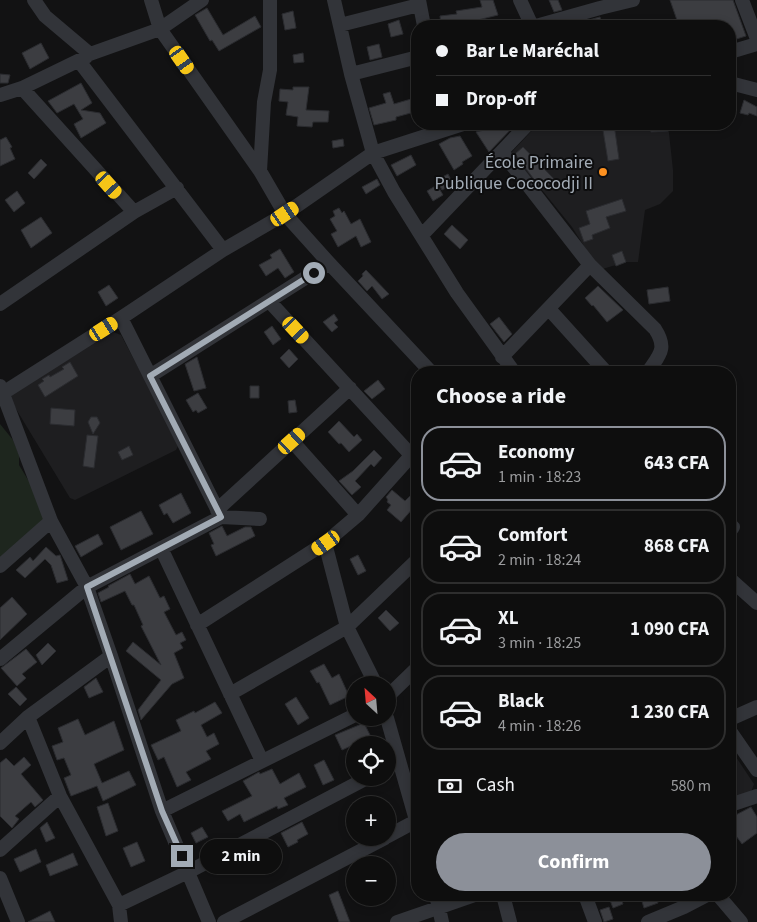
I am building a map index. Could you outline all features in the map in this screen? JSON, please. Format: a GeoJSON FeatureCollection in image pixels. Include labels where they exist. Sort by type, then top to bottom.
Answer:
{"type":"FeatureCollection","features":[{"type":"Feature","properties":{"kind":"street"},"geometry":{"type":"LineString","coordinates":[[34,0],[45,16],[84,58],[223,250]]}},
{"type":"Feature","properties":{"kind":"street"},"geometry":{"type":"LineString","coordinates":[[151,0],[160,29],[260,171],[285,214],[425,366]]}},
{"type":"Feature","properties":{"kind":"street"},"geometry":{"type":"LineString","coordinates":[[0,95],[22,88],[84,58],[160,29],[202,0]]}},
{"type":"Feature","properties":{"kind":"street"},"geometry":{"type":"LineString","coordinates":[[260,171],[264,102],[270,70],[270,0]]}},
{"type":"Feature","properties":{"kind":"street"},"geometry":{"type":"LineString","coordinates":[[334,0],[351,74],[373,153],[394,192],[457,293],[509,366]]}},
{"type":"Feature","properties":{"kind":"street"},"geometry":{"type":"LineString","coordinates":[[520,0],[531,20]]}},
{"type":"Feature","properties":{"kind":"street"},"geometry":{"type":"LineString","coordinates":[[551,20],[598,4],[634,0]]}},
{"type":"Feature","properties":{"kind":"street"},"geometry":{"type":"LineString","coordinates":[[742,0],[757,40]]}},
{"type":"Feature","properties":{"kind":"street"},"geometry":{"type":"LineString","coordinates":[[340,25],[419,2],[423,20]]}},
{"type":"Feature","properties":{"kind":"street"},"geometry":{"type":"LineString","coordinates":[[736,50],[757,44]]}},
{"type":"Feature","properties":{"kind":"street"},"geometry":{"type":"LineString","coordinates":[[351,74],[411,59]]}},
{"type":"Feature","properties":{"kind":"street"},"geometry":{"type":"LineString","coordinates":[[736,85],[757,90]]}},
{"type":"Feature","properties":{"kind":"street"},"geometry":{"type":"LineString","coordinates":[[22,88],[134,212]]}},
{"type":"Feature","properties":{"kind":"street"},"geometry":{"type":"LineString","coordinates":[[209,922],[162,811],[87,587],[51,521],[2,389],[121,318],[223,250],[285,214],[373,153],[444,130]]}},
{"type":"Feature","properties":{"kind":"street"},"geometry":{"type":"LineString","coordinates":[[422,235],[522,130]]}},
{"type":"Feature","properties":{"kind":"street"},"geometry":{"type":"LineString","coordinates":[[502,152],[590,265],[655,329],[662,339],[661,352],[652,366]]}},
{"type":"Feature","properties":{"kind":"street"},"geometry":{"type":"LineString","coordinates":[[0,304],[134,212],[177,188]]}},
{"type":"Feature","properties":{"kind":"street"},"geometry":{"type":"LineString","coordinates":[[150,376],[329,263]]}},
{"type":"Feature","properties":{"kind":"street"},"geometry":{"type":"LineString","coordinates":[[502,357],[590,265]]}},
{"type":"Feature","properties":{"kind":"street"},"geometry":{"type":"LineString","coordinates":[[269,301],[350,388],[411,449]]}},
{"type":"Feature","properties":{"kind":"street"},"geometry":{"type":"LineString","coordinates":[[549,309],[601,366]]}},
{"type":"Feature","properties":{"kind":"street"},"geometry":{"type":"LineString","coordinates":[[121,318],[219,514]]}},
{"type":"Feature","properties":{"kind":"street"},"geometry":{"type":"LineString","coordinates":[[0,659],[87,587],[161,548],[219,514],[292,441],[350,388]]}},
{"type":"Feature","properties":{"kind":"street"},"geometry":{"type":"LineString","coordinates":[[292,441],[358,515]]}},
{"type":"Feature","properties":{"kind":"street"},"geometry":{"type":"LineString","coordinates":[[197,625],[326,543],[358,515],[411,455]]}},
{"type":"Feature","properties":{"kind":"street"},"geometry":{"type":"LineString","coordinates":[[219,514],[260,519]]}},
{"type":"Feature","properties":{"kind":"street"},"geometry":{"type":"LineString","coordinates":[[0,566],[51,521]]}},
{"type":"Feature","properties":{"kind":"street"},"geometry":{"type":"LineString","coordinates":[[326,543],[347,627],[372,676]]}},
{"type":"Feature","properties":{"kind":"street"},"geometry":{"type":"LineString","coordinates":[[161,548],[262,761]]}},
{"type":"Feature","properties":{"kind":"street"},"geometry":{"type":"LineString","coordinates":[[230,694],[347,627],[411,566]]}},
{"type":"Feature","properties":{"kind":"street"},"geometry":{"type":"LineString","coordinates":[[736,584],[757,603]]}},
{"type":"Feature","properties":{"kind":"street"},"geometry":{"type":"LineString","coordinates":[[0,743],[28,717],[111,656]]}},
{"type":"Feature","properties":{"kind":"street"},"geometry":{"type":"LineString","coordinates":[[396,688],[411,674]]}},
{"type":"Feature","properties":{"kind":"street"},"geometry":{"type":"LineString","coordinates":[[736,716],[757,706]]}},
{"type":"Feature","properties":{"kind":"street"},"geometry":{"type":"LineString","coordinates":[[28,717],[60,796],[119,905],[121,922]]}},
{"type":"Feature","properties":{"kind":"street"},"geometry":{"type":"LineString","coordinates":[[162,811],[346,719]]}},
{"type":"Feature","properties":{"kind":"street"},"geometry":{"type":"LineString","coordinates":[[736,740],[757,770]]}},
{"type":"Feature","properties":{"kind":"street"},"geometry":{"type":"LineString","coordinates":[[396,772],[411,809]]}},
{"type":"Feature","properties":{"kind":"street"},"geometry":{"type":"LineString","coordinates":[[119,905],[188,872],[352,786]]}},
{"type":"Feature","properties":{"kind":"street"},"geometry":{"type":"LineString","coordinates":[[0,850],[60,796]]}},
{"type":"Feature","properties":{"kind":"street"},"geometry":{"type":"LineString","coordinates":[[736,803],[757,796]]}},
{"type":"Feature","properties":{"kind":"street"},"geometry":{"type":"LineString","coordinates":[[396,833],[411,827]]}},
{"type":"Feature","properties":{"kind":"street"},"geometry":{"type":"LineString","coordinates":[[224,922],[369,846]]}},
{"type":"Feature","properties":{"kind":"street"},"geometry":{"type":"LineString","coordinates":[[0,878],[18,922]]}},
{"type":"Feature","properties":{"kind":"street"},"geometry":{"type":"LineString","coordinates":[[397,922],[438,901],[442,922]]}},
{"type":"Feature","properties":{"kind":"street"},"geometry":{"type":"LineString","coordinates":[[505,901],[510,922]]}},
{"type":"Feature","properties":{"kind":"street"},"geometry":{"type":"LineString","coordinates":[[587,901],[595,922]]}},
{"type":"Feature","properties":{"kind":"street"},"geometry":{"type":"LineString","coordinates":[[648,922],[696,901]]}},
{"type":"Feature","properties":{"kind":"street"},"geometry":{"type":"LineString","coordinates":[[723,901],[741,922]]}},
{"type":"Feature","properties":{"kind":"shaded area"},"geometry":{"type":"Polygon","coordinates":[[[532,130],[669,130],[673,191],[660,204],[645,210],[638,262],[626,262],[599,270],[572,227],[542,190],[509,155],[532,130]]]}},
{"type":"Feature","properties":{"kind":"shaded area"},"geometry":{"type":"Polygon","coordinates":[[[113,332],[121,335],[179,444],[176,450],[75,500],[70,498],[10,399],[13,393],[113,332]]]}},
{"type":"Feature","properties":{"kind":"shaded area"},"geometry":{"type":"Polygon","coordinates":[[[0,424],[13,440],[19,455],[19,465],[30,483],[45,518],[0,561],[0,424]]]}},
{"type":"Feature","properties":{"kind":"shaded area"},"geometry":{"type":"Polygon","coordinates":[[[736,757],[754,784],[751,792],[736,797],[736,757]]]}},
{"type":"Feature","properties":{"kind":"building"},"geometry":{"type":"Polygon","coordinates":[[[480,0],[493,0],[498,15],[478,20],[440,20],[440,16],[457,14],[456,11],[482,7],[480,0]]]}},
{"type":"Feature","properties":{"kind":"building"},"geometry":{"type":"Polygon","coordinates":[[[549,0],[558,0],[562,10],[554,12],[549,0]]]}},
{"type":"Feature","properties":{"kind":"building"},"geometry":{"type":"Polygon","coordinates":[[[670,0],[733,0],[746,36],[736,39],[736,20],[677,20],[670,0]]]}},
{"type":"Feature","properties":{"kind":"building"},"geometry":{"type":"Polygon","coordinates":[[[207,8],[223,35],[255,16],[261,27],[219,51],[212,40],[210,41],[195,15],[207,8]]]}},
{"type":"Feature","properties":{"kind":"building"},"geometry":{"type":"Polygon","coordinates":[[[293,11],[296,28],[285,30],[282,14],[293,11]]]}},
{"type":"Feature","properties":{"kind":"building"},"geometry":{"type":"Polygon","coordinates":[[[600,17],[601,20],[589,20],[600,17]]]}},
{"type":"Feature","properties":{"kind":"building"},"geometry":{"type":"Polygon","coordinates":[[[399,20],[403,34],[391,37],[388,24],[399,20]]]}},
{"type":"Feature","properties":{"kind":"building"},"geometry":{"type":"Polygon","coordinates":[[[41,43],[49,58],[30,69],[22,53],[41,43]]]}},
{"type":"Feature","properties":{"kind":"building"},"geometry":{"type":"Polygon","coordinates":[[[379,44],[382,57],[370,60],[367,47],[379,44]]]}},
{"type":"Feature","properties":{"kind":"building"},"geometry":{"type":"Polygon","coordinates":[[[303,53],[304,62],[294,63],[293,55],[303,53]]]}},
{"type":"Feature","properties":{"kind":"building"},"geometry":{"type":"Polygon","coordinates":[[[0,74],[10,75],[8,83],[0,83],[0,74]]]}},
{"type":"Feature","properties":{"kind":"building"},"geometry":{"type":"Polygon","coordinates":[[[81,83],[92,103],[81,110],[100,113],[106,123],[81,138],[74,124],[83,119],[74,104],[57,113],[48,101],[81,83]]]}},
{"type":"Feature","properties":{"kind":"building"},"geometry":{"type":"Polygon","coordinates":[[[293,87],[309,87],[306,110],[329,111],[328,122],[313,122],[312,127],[297,126],[298,117],[286,115],[288,102],[279,101],[280,89],[293,90],[293,87]]]}},
{"type":"Feature","properties":{"kind":"building"},"geometry":{"type":"Polygon","coordinates":[[[390,92],[394,104],[411,99],[411,113],[396,117],[396,120],[374,125],[369,108],[386,103],[383,94],[390,92]]]}},
{"type":"Feature","properties":{"kind":"building"},"geometry":{"type":"Polygon","coordinates":[[[744,100],[757,107],[757,116],[749,113],[748,115],[740,113],[744,100]]]}},
{"type":"Feature","properties":{"kind":"building"},"geometry":{"type":"Polygon","coordinates":[[[484,130],[510,130],[489,152],[476,132],[484,130]]]}},
{"type":"Feature","properties":{"kind":"building"},"geometry":{"type":"Polygon","coordinates":[[[603,130],[615,130],[619,159],[608,161],[603,130]]]}},
{"type":"Feature","properties":{"kind":"building"},"geometry":{"type":"Polygon","coordinates":[[[651,130],[668,130],[668,131],[651,132],[651,130]]]}},
{"type":"Feature","properties":{"kind":"building"},"geometry":{"type":"Polygon","coordinates":[[[460,136],[472,156],[454,170],[439,144],[450,138],[460,136]]]}},
{"type":"Feature","properties":{"kind":"building"},"geometry":{"type":"Polygon","coordinates":[[[6,137],[12,147],[10,148],[15,159],[0,166],[0,140],[6,137]]]}},
{"type":"Feature","properties":{"kind":"building"},"geometry":{"type":"Polygon","coordinates":[[[343,139],[344,146],[333,148],[332,141],[343,139]]]}},
{"type":"Feature","properties":{"kind":"building"},"geometry":{"type":"Polygon","coordinates":[[[523,147],[554,179],[542,190],[515,154],[523,147]]]}},
{"type":"Feature","properties":{"kind":"building"},"geometry":{"type":"Polygon","coordinates":[[[411,155],[416,165],[397,176],[391,165],[411,155]]]}},
{"type":"Feature","properties":{"kind":"building"},"geometry":{"type":"Polygon","coordinates":[[[41,159],[47,165],[34,179],[28,173],[41,159]]]}},
{"type":"Feature","properties":{"kind":"building"},"geometry":{"type":"Polygon","coordinates":[[[448,174],[453,184],[442,190],[437,180],[448,174]]]}},
{"type":"Feature","properties":{"kind":"building"},"geometry":{"type":"Polygon","coordinates":[[[377,179],[380,185],[366,194],[362,187],[377,179]]]}},
{"type":"Feature","properties":{"kind":"building"},"geometry":{"type":"Polygon","coordinates":[[[437,185],[443,195],[433,201],[427,191],[437,185]]]}},
{"type":"Feature","properties":{"kind":"building"},"geometry":{"type":"Polygon","coordinates":[[[17,191],[25,203],[14,212],[5,200],[17,191]]]}},
{"type":"Feature","properties":{"kind":"building"},"geometry":{"type":"Polygon","coordinates":[[[622,199],[626,211],[606,217],[610,228],[592,235],[593,239],[584,242],[579,228],[590,224],[586,211],[622,199]]]}},
{"type":"Feature","properties":{"kind":"building"},"geometry":{"type":"Polygon","coordinates":[[[339,208],[342,213],[344,211],[351,224],[360,219],[371,242],[361,247],[356,236],[338,247],[331,234],[337,231],[330,219],[335,216],[333,211],[339,208]]]}},
{"type":"Feature","properties":{"kind":"building"},"geometry":{"type":"Polygon","coordinates":[[[41,217],[52,233],[31,248],[21,230],[41,217]]]}},
{"type":"Feature","properties":{"kind":"building"},"geometry":{"type":"Polygon","coordinates":[[[452,225],[468,240],[460,249],[444,234],[452,225]]]}},
{"type":"Feature","properties":{"kind":"building"},"geometry":{"type":"Polygon","coordinates":[[[280,249],[294,272],[285,278],[278,268],[266,276],[259,265],[272,258],[270,255],[280,249]]]}},
{"type":"Feature","properties":{"kind":"building"},"geometry":{"type":"Polygon","coordinates":[[[622,251],[626,262],[616,266],[612,255],[622,251]]]}},
{"type":"Feature","properties":{"kind":"building"},"geometry":{"type":"Polygon","coordinates":[[[366,270],[389,294],[382,299],[372,286],[367,291],[358,281],[366,270]]]}},
{"type":"Feature","properties":{"kind":"building"},"geometry":{"type":"Polygon","coordinates":[[[109,285],[118,298],[106,306],[98,292],[109,285]]]}},
{"type":"Feature","properties":{"kind":"building"},"geometry":{"type":"Polygon","coordinates":[[[598,286],[623,310],[607,322],[585,298],[598,286]]]}},
{"type":"Feature","properties":{"kind":"building"},"geometry":{"type":"Polygon","coordinates":[[[668,287],[670,301],[649,304],[647,290],[668,287]]]}},
{"type":"Feature","properties":{"kind":"building"},"geometry":{"type":"Polygon","coordinates":[[[334,314],[338,320],[334,323],[338,327],[332,332],[323,322],[334,314]]]}},
{"type":"Feature","properties":{"kind":"building"},"geometry":{"type":"Polygon","coordinates":[[[499,317],[512,334],[504,342],[490,324],[499,317]]]}},
{"type":"Feature","properties":{"kind":"building"},"geometry":{"type":"Polygon","coordinates":[[[272,326],[281,339],[273,345],[264,332],[272,326]]]}},
{"type":"Feature","properties":{"kind":"building"},"geometry":{"type":"Polygon","coordinates":[[[289,349],[298,359],[289,368],[280,358],[289,349]]]}},
{"type":"Feature","properties":{"kind":"building"},"geometry":{"type":"Polygon","coordinates":[[[197,357],[206,388],[194,391],[185,364],[197,357]]]}},
{"type":"Feature","properties":{"kind":"building"},"geometry":{"type":"Polygon","coordinates":[[[70,362],[78,376],[45,397],[38,385],[44,381],[42,379],[64,369],[62,367],[70,362]]]}},
{"type":"Feature","properties":{"kind":"building"},"geometry":{"type":"Polygon","coordinates":[[[378,380],[385,389],[372,399],[364,391],[378,380]]]}},
{"type":"Feature","properties":{"kind":"building"},"geometry":{"type":"Polygon","coordinates":[[[250,386],[259,386],[259,398],[250,398],[250,386]]]}},
{"type":"Feature","properties":{"kind":"building"},"geometry":{"type":"Polygon","coordinates":[[[198,393],[207,408],[198,413],[196,410],[193,412],[186,400],[198,393]]]}},
{"type":"Feature","properties":{"kind":"building"},"geometry":{"type":"Polygon","coordinates":[[[295,400],[297,412],[289,413],[288,401],[295,400]]]}},
{"type":"Feature","properties":{"kind":"building"},"geometry":{"type":"Polygon","coordinates":[[[51,408],[75,410],[74,426],[50,424],[51,408]]]}},
{"type":"Feature","properties":{"kind":"building"},"geometry":{"type":"Polygon","coordinates":[[[91,417],[97,417],[100,423],[93,434],[88,422],[91,417]]]}},
{"type":"Feature","properties":{"kind":"building"},"geometry":{"type":"Polygon","coordinates":[[[339,421],[354,437],[357,434],[362,440],[349,452],[328,432],[339,421]]]}},
{"type":"Feature","properties":{"kind":"building"},"geometry":{"type":"Polygon","coordinates":[[[87,435],[98,436],[94,468],[83,466],[87,435]]]}},
{"type":"Feature","properties":{"kind":"building"},"geometry":{"type":"Polygon","coordinates":[[[129,446],[133,455],[122,460],[118,452],[129,446]]]}},
{"type":"Feature","properties":{"kind":"building"},"geometry":{"type":"Polygon","coordinates":[[[374,450],[382,458],[374,467],[371,464],[355,481],[361,487],[352,495],[339,481],[353,471],[374,450]]]}},
{"type":"Feature","properties":{"kind":"building"},"geometry":{"type":"Polygon","coordinates":[[[392,490],[405,501],[411,495],[411,510],[401,522],[387,510],[391,505],[387,502],[386,497],[392,490]]]}},
{"type":"Feature","properties":{"kind":"building"},"geometry":{"type":"Polygon","coordinates":[[[181,493],[191,513],[173,523],[167,513],[164,515],[159,505],[181,493]]]}},
{"type":"Feature","properties":{"kind":"building"},"geometry":{"type":"Polygon","coordinates":[[[141,511],[153,534],[121,550],[110,527],[141,511]]]}},
{"type":"Feature","properties":{"kind":"building"},"geometry":{"type":"Polygon","coordinates":[[[222,526],[227,536],[245,527],[251,527],[255,536],[216,556],[211,545],[214,544],[209,533],[222,526]]]}},
{"type":"Feature","properties":{"kind":"building"},"geometry":{"type":"Polygon","coordinates":[[[98,534],[103,544],[81,557],[75,546],[98,534]]]}},
{"type":"Feature","properties":{"kind":"building"},"geometry":{"type":"Polygon","coordinates":[[[46,547],[56,556],[60,555],[68,580],[57,583],[51,565],[45,559],[25,578],[16,570],[30,557],[33,561],[46,547]]]}},
{"type":"Feature","properties":{"kind":"building"},"geometry":{"type":"Polygon","coordinates":[[[358,555],[366,571],[358,575],[350,559],[358,555]]]}},
{"type":"Feature","properties":{"kind":"building"},"geometry":{"type":"Polygon","coordinates":[[[130,574],[135,584],[149,576],[160,598],[164,596],[170,609],[164,612],[176,635],[182,632],[186,640],[180,643],[183,648],[174,653],[184,678],[172,684],[141,720],[138,710],[161,680],[126,651],[133,642],[161,665],[141,626],[143,625],[134,605],[132,605],[125,591],[101,602],[98,593],[130,574]]]}},
{"type":"Feature","properties":{"kind":"building"},"geometry":{"type":"Polygon","coordinates":[[[12,597],[27,614],[0,640],[0,608],[12,597]]]}},
{"type":"Feature","properties":{"kind":"building"},"geometry":{"type":"Polygon","coordinates":[[[386,610],[399,623],[390,631],[378,618],[386,610]]]}},
{"type":"Feature","properties":{"kind":"building"},"geometry":{"type":"Polygon","coordinates":[[[48,643],[56,651],[42,665],[36,655],[48,643]]]}},
{"type":"Feature","properties":{"kind":"building"},"geometry":{"type":"Polygon","coordinates":[[[26,649],[37,662],[22,674],[26,678],[17,686],[1,668],[26,649]]]}},
{"type":"Feature","properties":{"kind":"building"},"geometry":{"type":"Polygon","coordinates":[[[324,664],[332,678],[339,674],[346,689],[346,697],[330,705],[319,682],[317,683],[310,671],[324,664]]]}},
{"type":"Feature","properties":{"kind":"building"},"geometry":{"type":"Polygon","coordinates":[[[96,678],[103,692],[89,698],[84,687],[96,678]]]}},
{"type":"Feature","properties":{"kind":"building"},"geometry":{"type":"Polygon","coordinates":[[[16,687],[27,699],[20,706],[8,694],[16,687]]]}},
{"type":"Feature","properties":{"kind":"building"},"geometry":{"type":"Polygon","coordinates":[[[296,697],[309,718],[298,725],[285,704],[296,697]]]}},
{"type":"Feature","properties":{"kind":"building"},"geometry":{"type":"Polygon","coordinates":[[[215,702],[222,713],[201,725],[207,737],[214,733],[219,744],[206,751],[211,759],[186,772],[191,780],[177,787],[164,757],[158,760],[151,745],[181,731],[176,720],[194,711],[195,713],[215,702]]]}},
{"type":"Feature","properties":{"kind":"building"},"geometry":{"type":"Polygon","coordinates":[[[78,719],[85,735],[114,721],[124,750],[94,764],[102,783],[129,771],[136,785],[103,801],[97,786],[71,796],[64,778],[71,775],[64,758],[57,760],[52,746],[63,742],[58,728],[78,719]]]}},
{"type":"Feature","properties":{"kind":"building"},"geometry":{"type":"Polygon","coordinates":[[[357,726],[366,726],[370,736],[346,736],[346,748],[342,750],[335,735],[357,726]]]}},
{"type":"Feature","properties":{"kind":"building"},"geometry":{"type":"Polygon","coordinates":[[[24,757],[31,765],[21,774],[43,800],[35,807],[31,802],[15,816],[19,819],[12,828],[0,816],[0,763],[6,758],[14,766],[24,757]]]}},
{"type":"Feature","properties":{"kind":"building"},"geometry":{"type":"Polygon","coordinates":[[[324,760],[334,780],[323,785],[314,765],[324,760]]]}},
{"type":"Feature","properties":{"kind":"building"},"geometry":{"type":"Polygon","coordinates":[[[272,769],[280,784],[299,773],[306,787],[284,798],[288,805],[278,809],[277,806],[244,822],[240,814],[228,821],[222,811],[252,796],[243,781],[259,772],[260,774],[272,769]]]}},
{"type":"Feature","properties":{"kind":"building"},"geometry":{"type":"Polygon","coordinates":[[[108,803],[118,831],[106,836],[97,807],[108,803]]]}},
{"type":"Feature","properties":{"kind":"building"},"geometry":{"type":"Polygon","coordinates":[[[751,807],[757,817],[757,833],[742,844],[736,836],[736,815],[751,807]]]}},
{"type":"Feature","properties":{"kind":"building"},"geometry":{"type":"Polygon","coordinates":[[[47,822],[55,838],[46,842],[40,828],[47,822]]]}},
{"type":"Feature","properties":{"kind":"building"},"geometry":{"type":"Polygon","coordinates":[[[302,822],[308,834],[288,847],[281,833],[302,822]]]}},
{"type":"Feature","properties":{"kind":"building"},"geometry":{"type":"Polygon","coordinates":[[[202,827],[208,837],[196,843],[191,833],[202,827]]]}},
{"type":"Feature","properties":{"kind":"building"},"geometry":{"type":"Polygon","coordinates":[[[137,842],[145,861],[131,867],[123,848],[137,842]]]}},
{"type":"Feature","properties":{"kind":"building"},"geometry":{"type":"Polygon","coordinates":[[[255,847],[262,860],[243,869],[236,857],[255,847]]]}},
{"type":"Feature","properties":{"kind":"building"},"geometry":{"type":"Polygon","coordinates":[[[36,849],[41,862],[20,872],[14,859],[36,849]]]}},
{"type":"Feature","properties":{"kind":"building"},"geometry":{"type":"Polygon","coordinates":[[[73,853],[78,865],[50,876],[46,865],[73,853]]]}},
{"type":"Feature","properties":{"kind":"building"},"geometry":{"type":"Polygon","coordinates":[[[338,891],[350,922],[339,922],[329,895],[338,891]]]}},
{"type":"Feature","properties":{"kind":"building"},"geometry":{"type":"Polygon","coordinates":[[[610,901],[622,901],[623,904],[613,908],[610,901]]]}},
{"type":"Feature","properties":{"kind":"building"},"geometry":{"type":"Polygon","coordinates":[[[642,901],[658,901],[658,903],[644,908],[642,901]]]}},
{"type":"Feature","properties":{"kind":"building"},"geometry":{"type":"Polygon","coordinates":[[[609,907],[613,919],[604,922],[600,910],[609,907]]]}},
{"type":"Feature","properties":{"kind":"building"},"geometry":{"type":"Polygon","coordinates":[[[50,911],[55,922],[28,922],[50,911]]]}},
{"type":"Feature","properties":{"kind":"place","name":"École Primaire Publique Cococodji II"},"geometry":{"type":"Point","coordinates":[603,172]}},
{"type":"Feature","properties":{"kind":"route"},"geometry":{"type":"LineString","coordinates":[[182,856],[162,811],[87,587],[221,517],[150,376],[314,273]]}}]}
